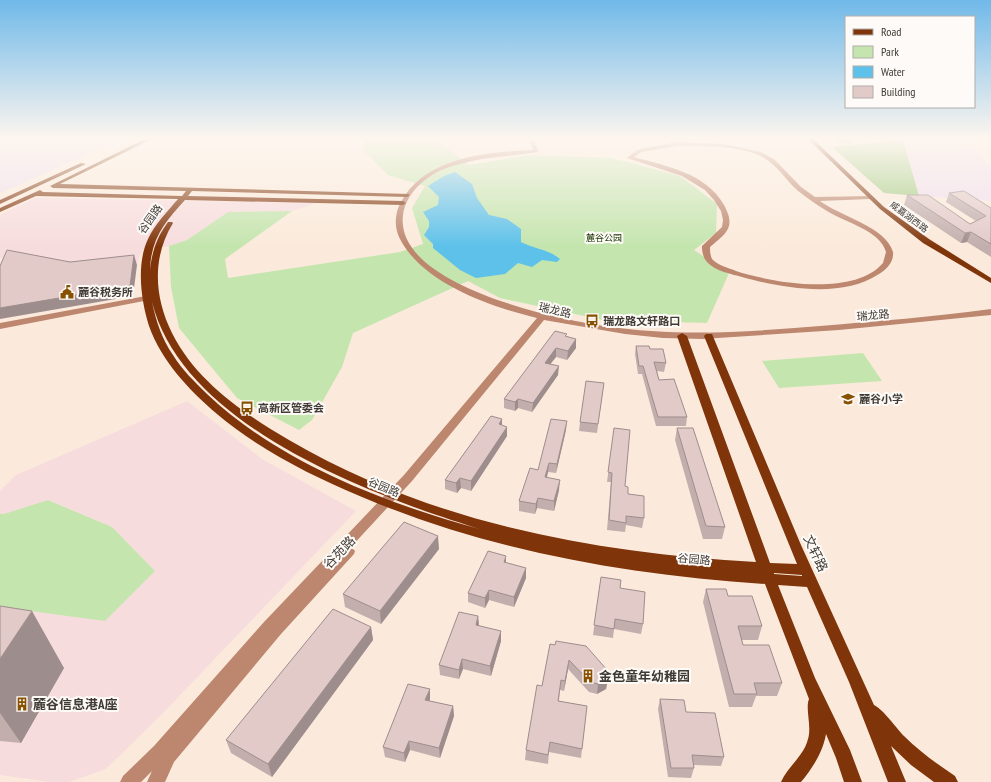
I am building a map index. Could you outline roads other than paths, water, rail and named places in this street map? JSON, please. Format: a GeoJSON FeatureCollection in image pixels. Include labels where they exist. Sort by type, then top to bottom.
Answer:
{"type":"FeatureCollection","features":[{"type":"Feature","properties":{"kind":"main road"},"geometry":{"type":"LineString","coordinates":[[0,202],[60,174]]}},
{"type":"Feature","properties":{"kind":"main road"},"geometry":{"type":"LineString","coordinates":[[0,210],[76,174]]}},
{"type":"Feature","properties":{"kind":"main road","name":"咸嘉湖西路"},"geometry":{"type":"LineString","coordinates":[[847,174],[870,197],[926,241],[991,280]]}},
{"type":"Feature","properties":{"kind":"main road","name":"咸嘉湖西路"},"geometry":{"type":"LineString","coordinates":[[854,174],[889,208],[934,241],[991,275]]}},
{"type":"Feature","properties":{"kind":"main road"},"geometry":{"type":"LineString","coordinates":[[53,186],[191,193],[403,199]]}},
{"type":"Feature","properties":{"kind":"main road"},"geometry":{"type":"LineString","coordinates":[[35,194],[191,193],[403,199]]}},
{"type":"Feature","properties":{"kind":"main road","name":"谷园路"},"geometry":{"type":"LineString","coordinates":[[191,193],[160,227],[149,245],[146,267],[146,298],[154,329],[170,359],[204,397],[224,416],[266,445],[295,461],[391,500],[489,527],[574,546],[656,559],[768,574],[809,576]]}},
{"type":"Feature","properties":{"kind":"main road","name":"谷园路"},"geometry":{"type":"LineString","coordinates":[[191,193],[168,227],[156,252],[156,301],[170,339],[196,374],[236,411],[304,454],[367,485],[391,500]]}},
{"type":"Feature","properties":{"kind":"main road"},"geometry":{"type":"LineString","coordinates":[[683,338],[768,574],[808,679],[844,756],[853,782]]}},
{"type":"Feature","properties":{"kind":"main road","name":"文轩路"},"geometry":{"type":"LineString","coordinates":[[710,338],[809,576],[857,682],[896,782]]}},
{"type":"Feature","properties":{"kind":"main road"},"geometry":{"type":"LineString","coordinates":[[790,782],[811,755],[819,732],[818,714],[808,679]]}},
{"type":"Feature","properties":{"kind":"main road"},"geometry":{"type":"LineString","coordinates":[[857,682],[870,708],[886,731],[904,750],[949,782]]}},
{"type":"Feature","properties":{"kind":"street"},"geometry":{"type":"LineString","coordinates":[[403,199],[422,177],[427,174]]}},
{"type":"Feature","properties":{"kind":"street"},"geometry":{"type":"LineString","coordinates":[[679,174],[692,179],[715,196],[724,210],[726,223],[725,229],[706,246],[706,254],[711,262],[724,269],[768,282],[799,286],[824,286],[861,280],[878,274],[888,264],[890,254],[887,245],[878,237],[868,229],[825,208],[799,188],[787,174]]}},
{"type":"Feature","properties":{"kind":"street"},"geometry":{"type":"LineString","coordinates":[[814,199],[870,197]]}},
{"type":"Feature","properties":{"kind":"street","name":"瑞龙路"},"geometry":{"type":"LineString","coordinates":[[403,199],[395,216],[395,226],[403,246],[425,267],[449,284],[478,298],[512,311],[544,318],[616,330],[683,338],[710,338],[770,336],[991,316]]}},
{"type":"Feature","properties":{"kind":"street"},"geometry":{"type":"LineString","coordinates":[[0,326],[146,298]]}},
{"type":"Feature","properties":{"kind":"street","name":"瑞龙路"},"geometry":{"type":"LineString","coordinates":[[710,338],[991,312]]}},
{"type":"Feature","properties":{"kind":"street","name":"谷苑路"},"geometry":{"type":"LineString","coordinates":[[129,782],[160,752],[269,626],[462,424],[544,318]]}},
{"type":"Feature","properties":{"kind":"street","name":"谷苑路"},"geometry":{"type":"LineString","coordinates":[[156,782],[168,756],[276,630],[391,500]]}},
{"type":"Feature","properties":{"kind":"water"},"geometry":{"type":"Polygon","coordinates":[[[459,174],[472,184],[477,198],[489,215],[507,219],[521,229],[521,242],[551,253],[560,259],[557,262],[542,260],[532,267],[518,263],[505,274],[476,278],[460,270],[433,248],[433,244],[424,235],[429,227],[429,221],[423,212],[438,205],[439,197],[428,186],[444,176],[459,174]]]}},
{"type":"Feature","properties":{"kind":"place","name":"麓谷税务所"},"geometry":{"type":"Point","coordinates":[67,292]}},
{"type":"Feature","properties":{"kind":"place","name":"瑞龙路文轩路口"},"geometry":{"type":"Point","coordinates":[592,321]}},
{"type":"Feature","properties":{"kind":"place","name":"麓谷小学"},"geometry":{"type":"Point","coordinates":[848,399]}},
{"type":"Feature","properties":{"kind":"place","name":"高新区管委会"},"geometry":{"type":"Point","coordinates":[247,408]}},
{"type":"Feature","properties":{"kind":"place","name":"金色童年幼稚园"},"geometry":{"type":"Point","coordinates":[588,676]}},
{"type":"Feature","properties":{"kind":"place","name":"麓谷信息港A座"},"geometry":{"type":"Point","coordinates":[22,704]}},
{"type":"Feature","properties":{"kind":"park label","name":"麓谷公园"},"geometry":{"type":"Point","coordinates":[604,238]}}]}
